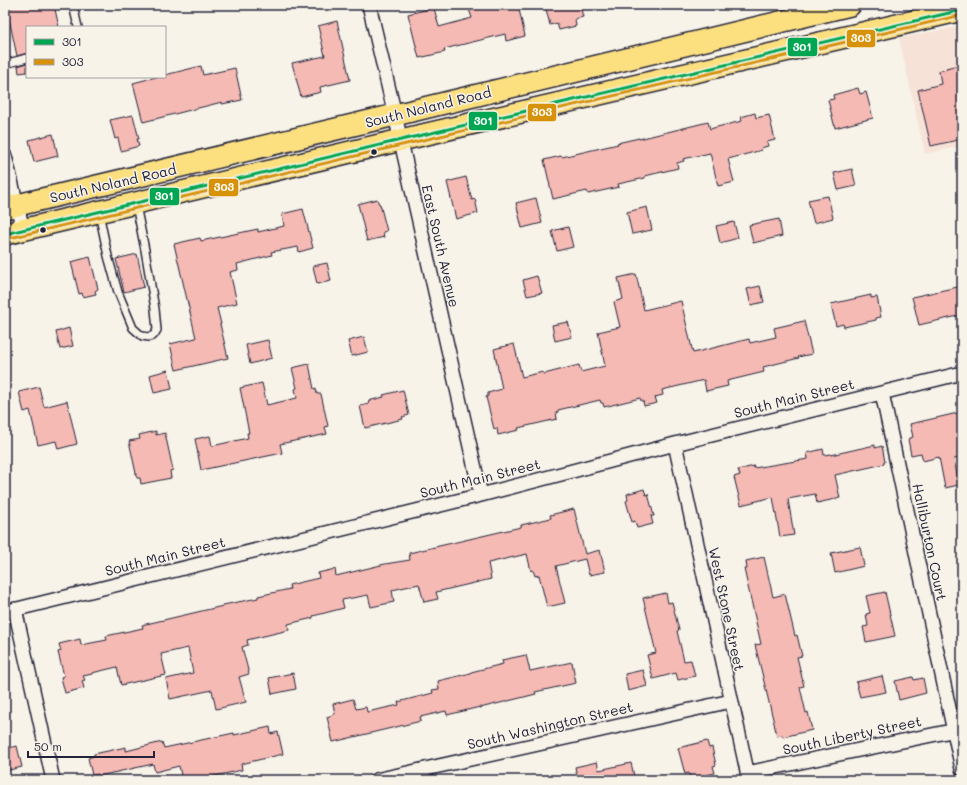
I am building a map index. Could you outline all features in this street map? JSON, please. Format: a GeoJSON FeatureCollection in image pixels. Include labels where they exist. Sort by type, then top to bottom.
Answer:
{"type":"FeatureCollection","features":[{"type":"Feature","properties":{"kind":"main road","name":"South Noland Road"},"geometry":{"type":"LineString","coordinates":[[11,207],[850,5]]}},
{"type":"Feature","properties":{"kind":"main road","name":"South Noland Road"},"geometry":{"type":"LineString","coordinates":[[14,232],[401,140],[962,10]]}},
{"type":"Feature","properties":{"kind":"street","name":"East South Avenue"},"geometry":{"type":"LineString","coordinates":[[369,5],[396,115],[481,494]]}},
{"type":"Feature","properties":{"kind":"street"},"geometry":{"type":"LineString","coordinates":[[5,156],[14,232]]}},
{"type":"Feature","properties":{"kind":"street","name":"South Main Street"},"geometry":{"type":"LineString","coordinates":[[10,610],[481,494],[962,373]]}},
{"type":"Feature","properties":{"kind":"street","name":"Halliburton Court"},"geometry":{"type":"LineString","coordinates":[[882,393],[958,730],[962,769]]}},
{"type":"Feature","properties":{"kind":"street","name":"West Stone Street"},"geometry":{"type":"LineString","coordinates":[[675,444],[748,776]]}},
{"type":"Feature","properties":{"kind":"street"},"geometry":{"type":"LineString","coordinates":[[10,610],[53,780]]}},
{"type":"Feature","properties":{"kind":"street","name":"South Washington Street"},"geometry":{"type":"LineString","coordinates":[[376,780],[731,701]]}},
{"type":"Feature","properties":{"kind":"street","name":"South Liberty Street"},"geometry":{"type":"LineString","coordinates":[[748,776],[958,730]]}},
{"type":"Feature","properties":{"kind":"lane"},"geometry":{"type":"LineString","coordinates":[[72,5],[78,26]]}},
{"type":"Feature","properties":{"kind":"lane"},"geometry":{"type":"LineString","coordinates":[[5,64],[26,58]]}},
{"type":"Feature","properties":{"kind":"lane"},"geometry":{"type":"LineString","coordinates":[[98,212],[118,292],[133,328],[142,336],[149,337],[154,335],[157,330],[155,309],[136,203]]}},
{"type":"Feature","properties":{"kind":"shaded area"},"geometry":{"type":"Polygon","coordinates":[[[962,26],[962,146],[925,154],[899,38],[962,26]]]}},
{"type":"Feature","properties":{"kind":"building"},"geometry":{"type":"Polygon","coordinates":[[[6,5],[54,5],[59,26],[26,26],[26,53],[17,56],[6,5]]]}},
{"type":"Feature","properties":{"kind":"building"},"geometry":{"type":"Polygon","coordinates":[[[489,5],[518,5],[525,36],[506,41],[505,34],[444,49],[445,52],[419,58],[408,14],[434,8],[439,27],[472,18],[469,9],[489,5]]]}},
{"type":"Feature","properties":{"kind":"building"},"geometry":{"type":"Polygon","coordinates":[[[545,5],[580,5],[583,17],[575,19],[576,26],[559,30],[557,23],[550,25],[545,5]]]}},
{"type":"Feature","properties":{"kind":"building"},"geometry":{"type":"Polygon","coordinates":[[[337,21],[350,80],[320,87],[321,92],[301,97],[292,63],[325,56],[318,26],[337,21]]]}},
{"type":"Feature","properties":{"kind":"building"},"geometry":{"type":"Polygon","coordinates":[[[26,63],[26,72],[19,73],[18,66],[26,63]]]}},
{"type":"Feature","properties":{"kind":"building"},"geometry":{"type":"Polygon","coordinates":[[[962,64],[962,139],[931,146],[918,90],[941,84],[939,71],[962,64]]]}},
{"type":"Feature","properties":{"kind":"building"},"geometry":{"type":"Polygon","coordinates":[[[201,66],[203,75],[235,68],[242,100],[222,104],[222,102],[143,122],[133,83],[152,78],[166,78],[166,75],[201,66]]]}},
{"type":"Feature","properties":{"kind":"building"},"geometry":{"type":"Polygon","coordinates":[[[858,88],[860,94],[866,92],[873,118],[835,128],[828,100],[834,99],[833,95],[858,88]]]}},
{"type":"Feature","properties":{"kind":"building"},"geometry":{"type":"Polygon","coordinates":[[[755,113],[756,118],[769,115],[775,140],[767,142],[768,146],[761,148],[762,150],[728,159],[734,182],[718,186],[710,153],[683,159],[684,161],[677,163],[678,168],[618,184],[619,187],[588,194],[587,191],[553,199],[544,160],[708,122],[710,129],[742,121],[741,117],[755,113]]]}},
{"type":"Feature","properties":{"kind":"building"},"geometry":{"type":"Polygon","coordinates":[[[133,115],[139,139],[137,139],[139,146],[121,151],[118,138],[115,139],[110,120],[133,115]]]}},
{"type":"Feature","properties":{"kind":"building"},"geometry":{"type":"Polygon","coordinates":[[[53,134],[58,156],[34,162],[29,140],[53,134]]]}},
{"type":"Feature","properties":{"kind":"building"},"geometry":{"type":"Polygon","coordinates":[[[852,169],[856,186],[838,190],[834,173],[852,169]]]}},
{"type":"Feature","properties":{"kind":"building"},"geometry":{"type":"Polygon","coordinates":[[[466,177],[472,200],[475,199],[478,213],[456,219],[447,182],[466,177]]]}},
{"type":"Feature","properties":{"kind":"building"},"geometry":{"type":"Polygon","coordinates":[[[828,196],[833,218],[814,223],[808,200],[828,196]]]}},
{"type":"Feature","properties":{"kind":"building"},"geometry":{"type":"Polygon","coordinates":[[[536,198],[542,223],[522,228],[516,203],[536,198]]]}},
{"type":"Feature","properties":{"kind":"building"},"geometry":{"type":"Polygon","coordinates":[[[377,199],[380,204],[387,231],[383,232],[384,237],[367,241],[358,204],[377,199]]]}},
{"type":"Feature","properties":{"kind":"building"},"geometry":{"type":"Polygon","coordinates":[[[647,207],[652,230],[632,234],[627,212],[647,207]]]}},
{"type":"Feature","properties":{"kind":"building"},"geometry":{"type":"Polygon","coordinates":[[[303,209],[313,248],[299,252],[298,247],[271,252],[272,255],[237,264],[238,270],[230,272],[237,303],[217,308],[228,358],[176,370],[170,344],[196,338],[174,244],[200,238],[201,241],[258,229],[258,232],[284,226],[282,214],[303,209]]]}},
{"type":"Feature","properties":{"kind":"building"},"geometry":{"type":"Polygon","coordinates":[[[779,219],[782,236],[753,243],[749,225],[779,219]]]}},
{"type":"Feature","properties":{"kind":"building"},"geometry":{"type":"Polygon","coordinates":[[[734,222],[738,238],[720,243],[716,226],[734,222]]]}},
{"type":"Feature","properties":{"kind":"building"},"geometry":{"type":"Polygon","coordinates":[[[568,227],[573,247],[557,251],[552,231],[568,227]]]}},
{"type":"Feature","properties":{"kind":"building"},"geometry":{"type":"Polygon","coordinates":[[[137,254],[144,287],[124,292],[116,259],[137,254]]]}},
{"type":"Feature","properties":{"kind":"building"},"geometry":{"type":"Polygon","coordinates":[[[90,257],[98,289],[95,291],[96,294],[83,297],[82,293],[79,294],[71,262],[90,257]]]}},
{"type":"Feature","properties":{"kind":"building"},"geometry":{"type":"Polygon","coordinates":[[[327,263],[331,281],[317,284],[313,266],[327,263]]]}},
{"type":"Feature","properties":{"kind":"building"},"geometry":{"type":"Polygon","coordinates":[[[636,274],[644,310],[681,301],[693,353],[749,339],[750,343],[776,337],[774,328],[804,321],[812,354],[763,367],[764,372],[727,381],[728,386],[706,391],[704,380],[662,390],[663,395],[655,397],[657,403],[644,406],[643,401],[641,401],[640,398],[604,407],[600,400],[558,410],[558,412],[556,412],[557,419],[518,428],[519,430],[498,435],[497,428],[494,429],[486,397],[488,396],[488,393],[502,389],[494,349],[514,344],[522,377],[543,372],[544,374],[579,365],[581,372],[605,366],[598,332],[620,327],[614,302],[623,299],[618,278],[636,274]]]}},
{"type":"Feature","properties":{"kind":"building"},"geometry":{"type":"Polygon","coordinates":[[[537,276],[542,293],[527,296],[523,280],[537,276]]]}},
{"type":"Feature","properties":{"kind":"building"},"geometry":{"type":"Polygon","coordinates":[[[760,286],[764,302],[751,305],[747,289],[760,286]]]}},
{"type":"Feature","properties":{"kind":"building"},"geometry":{"type":"Polygon","coordinates":[[[962,286],[962,315],[919,325],[912,297],[962,286]]]}},
{"type":"Feature","properties":{"kind":"building"},"geometry":{"type":"Polygon","coordinates":[[[871,295],[871,298],[877,297],[881,317],[876,318],[876,320],[844,327],[843,324],[836,326],[831,304],[871,295]]]}},
{"type":"Feature","properties":{"kind":"building"},"geometry":{"type":"Polygon","coordinates":[[[568,322],[572,337],[555,341],[552,325],[568,322]]]}},
{"type":"Feature","properties":{"kind":"building"},"geometry":{"type":"Polygon","coordinates":[[[69,328],[73,346],[60,349],[56,332],[69,328]]]}},
{"type":"Feature","properties":{"kind":"building"},"geometry":{"type":"Polygon","coordinates":[[[364,337],[368,352],[352,356],[348,341],[364,337]]]}},
{"type":"Feature","properties":{"kind":"building"},"geometry":{"type":"Polygon","coordinates":[[[268,340],[272,358],[250,364],[246,345],[268,340]]]}},
{"type":"Feature","properties":{"kind":"building"},"geometry":{"type":"Polygon","coordinates":[[[309,364],[314,389],[316,388],[317,394],[321,394],[328,426],[325,427],[327,434],[280,444],[282,453],[201,470],[195,439],[210,436],[212,446],[248,438],[247,433],[249,433],[240,388],[262,383],[267,405],[297,398],[295,389],[297,388],[292,368],[309,364]]]}},
{"type":"Feature","properties":{"kind":"building"},"geometry":{"type":"Polygon","coordinates":[[[168,370],[172,389],[154,393],[150,375],[168,370]]]}},
{"type":"Feature","properties":{"kind":"building"},"geometry":{"type":"Polygon","coordinates":[[[39,387],[44,407],[67,401],[77,444],[58,449],[56,441],[38,445],[30,410],[24,412],[19,392],[39,387]]]}},
{"type":"Feature","properties":{"kind":"building"},"geometry":{"type":"Polygon","coordinates":[[[403,390],[409,415],[402,417],[403,419],[365,428],[360,406],[369,404],[368,401],[384,397],[383,395],[403,390]]]}},
{"type":"Feature","properties":{"kind":"building"},"geometry":{"type":"Polygon","coordinates":[[[962,412],[962,458],[954,459],[959,485],[945,488],[939,457],[923,461],[921,453],[911,455],[908,439],[913,437],[910,424],[962,412]]]}},
{"type":"Feature","properties":{"kind":"building"},"geometry":{"type":"Polygon","coordinates":[[[156,431],[156,435],[165,433],[173,470],[170,471],[171,478],[141,484],[140,478],[137,478],[129,441],[140,439],[139,435],[156,431]]]}},
{"type":"Feature","properties":{"kind":"building"},"geometry":{"type":"Polygon","coordinates":[[[875,445],[875,448],[882,446],[885,462],[884,464],[835,475],[840,498],[817,503],[815,494],[788,499],[794,535],[780,537],[773,497],[741,505],[734,477],[740,475],[738,470],[754,466],[754,468],[808,459],[807,453],[823,449],[824,455],[831,455],[875,445]]]}},
{"type":"Feature","properties":{"kind":"building"},"geometry":{"type":"Polygon","coordinates":[[[644,489],[646,495],[648,494],[654,516],[651,516],[653,524],[637,528],[635,521],[632,522],[626,501],[628,500],[627,494],[644,489]]]}},
{"type":"Feature","properties":{"kind":"building"},"geometry":{"type":"Polygon","coordinates":[[[574,509],[585,554],[600,550],[605,572],[589,575],[585,559],[556,566],[565,603],[547,607],[539,575],[535,576],[533,570],[531,571],[527,554],[488,563],[491,579],[436,592],[438,599],[424,602],[419,584],[392,590],[394,602],[371,607],[368,595],[342,600],[344,608],[288,624],[289,630],[247,640],[248,645],[242,647],[249,674],[239,677],[246,702],[216,709],[212,690],[170,699],[166,679],[193,673],[188,648],[161,654],[166,675],[121,685],[117,667],[83,676],[85,680],[82,681],[84,688],[65,693],[61,677],[64,676],[58,652],[61,651],[59,644],[80,639],[81,645],[107,640],[106,636],[143,628],[142,625],[290,589],[289,585],[319,578],[318,573],[335,569],[336,576],[385,564],[410,560],[409,553],[521,527],[521,525],[551,518],[550,515],[574,509]]]}},
{"type":"Feature","properties":{"kind":"building"},"geometry":{"type":"Polygon","coordinates":[[[860,547],[864,566],[835,573],[831,553],[860,547]]]}},
{"type":"Feature","properties":{"kind":"building"},"geometry":{"type":"Polygon","coordinates":[[[764,557],[773,597],[785,594],[795,636],[797,635],[802,656],[797,657],[804,686],[800,687],[806,713],[808,712],[812,730],[783,737],[782,735],[777,736],[755,645],[761,644],[744,569],[747,569],[746,561],[764,557]]]}},
{"type":"Feature","properties":{"kind":"building"},"geometry":{"type":"Polygon","coordinates":[[[885,592],[895,636],[866,642],[863,627],[868,626],[866,614],[870,613],[866,596],[885,592]]]}},
{"type":"Feature","properties":{"kind":"building"},"geometry":{"type":"Polygon","coordinates":[[[666,593],[668,603],[672,602],[679,630],[677,631],[684,661],[691,660],[695,676],[678,680],[676,673],[653,679],[647,655],[656,653],[643,598],[666,593]]]}},
{"type":"Feature","properties":{"kind":"building"},"geometry":{"type":"Polygon","coordinates":[[[526,655],[530,671],[572,662],[576,683],[535,692],[536,694],[480,708],[447,715],[446,711],[420,717],[421,721],[333,742],[327,717],[335,714],[333,704],[353,699],[356,709],[366,707],[367,712],[399,705],[398,702],[433,693],[432,690],[439,689],[438,681],[503,664],[502,660],[526,655]]]}},
{"type":"Feature","properties":{"kind":"building"},"geometry":{"type":"Polygon","coordinates":[[[643,670],[647,686],[628,691],[625,674],[643,670]]]}},
{"type":"Feature","properties":{"kind":"building"},"geometry":{"type":"Polygon","coordinates":[[[293,673],[296,689],[272,694],[269,678],[293,673]]]}},
{"type":"Feature","properties":{"kind":"building"},"geometry":{"type":"Polygon","coordinates":[[[882,676],[886,692],[860,697],[856,682],[882,676]]]}},
{"type":"Feature","properties":{"kind":"building"},"geometry":{"type":"Polygon","coordinates":[[[913,677],[914,680],[923,678],[926,693],[899,700],[895,681],[913,677]]]}},
{"type":"Feature","properties":{"kind":"building"},"geometry":{"type":"Polygon","coordinates":[[[270,727],[271,734],[278,732],[283,754],[241,764],[242,770],[206,778],[206,780],[182,780],[179,766],[155,772],[153,764],[99,776],[98,774],[92,775],[88,758],[94,756],[94,754],[126,747],[126,751],[162,742],[164,748],[270,727]]]}},
{"type":"Feature","properties":{"kind":"building"},"geometry":{"type":"Polygon","coordinates":[[[707,741],[709,748],[712,747],[716,765],[713,766],[715,773],[690,779],[689,773],[685,774],[678,748],[707,741]]]}},
{"type":"Feature","properties":{"kind":"building"},"geometry":{"type":"Polygon","coordinates":[[[17,746],[22,767],[5,771],[5,749],[17,746]]]}},
{"type":"Feature","properties":{"kind":"building"},"geometry":{"type":"Polygon","coordinates":[[[597,762],[599,770],[631,763],[635,780],[578,780],[575,767],[597,762]]]}},
{"type":"Feature","properties":{"kind":"transit line","name":"301"},"geometry":{"type":"LineString","coordinates":[[5,234],[401,140],[962,10]]}},
{"type":"Feature","properties":{"kind":"transit line","name":"303"},"geometry":{"type":"LineString","coordinates":[[6,239],[962,15]]}}]}
